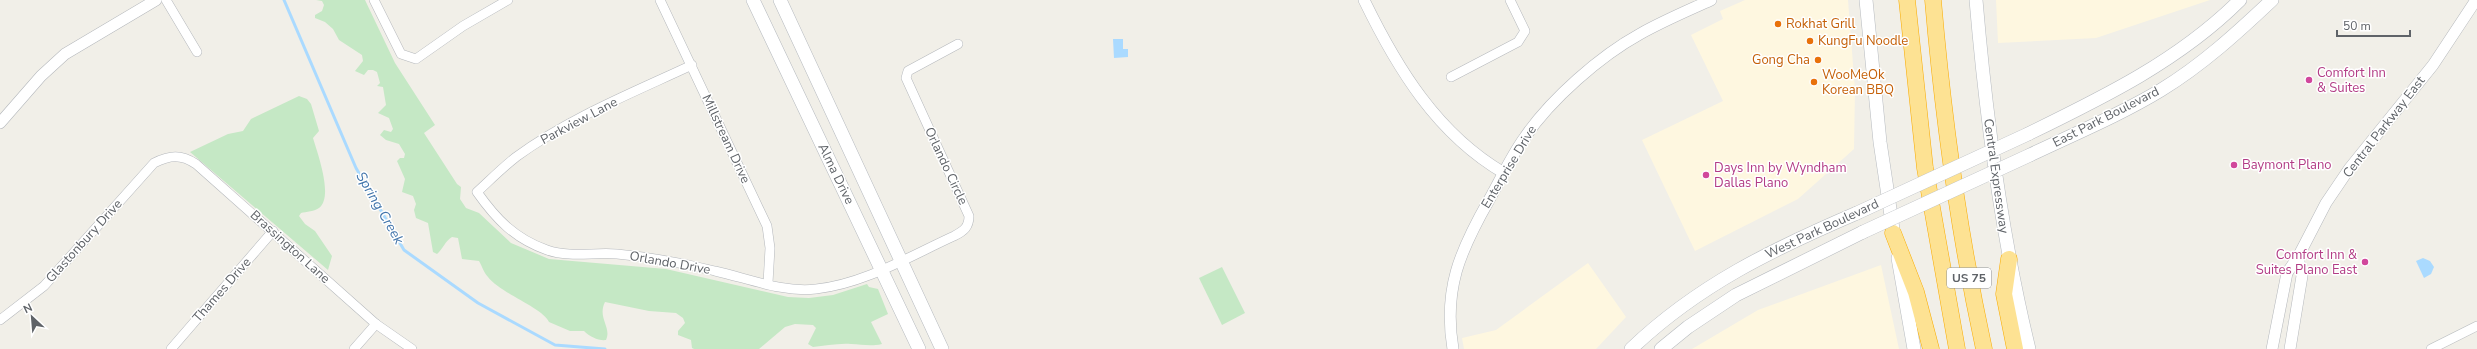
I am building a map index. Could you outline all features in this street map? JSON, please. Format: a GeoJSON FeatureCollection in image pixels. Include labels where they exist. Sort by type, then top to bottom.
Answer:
{"type":"FeatureCollection","features":[{"type":"Feature","properties":{"kind":"highway","name":"US 75"},"geometry":{"type":"LineString","coordinates":[[1907,0],[1925,168],[1957,349]]}},
{"type":"Feature","properties":{"kind":"highway","name":"US 75"},"geometry":{"type":"LineString","coordinates":[[1933,0],[1952,170],[1968,273],[1984,349]]}},
{"type":"Feature","properties":{"kind":"highway"},"geometry":{"type":"LineString","coordinates":[[1894,233],[1916,292],[1931,349]]}},
{"type":"Feature","properties":{"kind":"highway"},"geometry":{"type":"LineString","coordinates":[[2009,258],[2004,294],[2015,349]]}},
{"type":"Feature","properties":{"kind":"main road","name":"Alma Drive"},"geometry":{"type":"LineString","coordinates":[[753,0],[919,349]]}},
{"type":"Feature","properties":{"kind":"main road","name":"Alma Drive"},"geometry":{"type":"LineString","coordinates":[[780,0],[942,349]]}},
{"type":"Feature","properties":{"kind":"main road"},"geometry":{"type":"LineString","coordinates":[[1866,0],[1879,134],[1914,349]]}},
{"type":"Feature","properties":{"kind":"main road","name":"Central Expressway"},"geometry":{"type":"LineString","coordinates":[[1976,0],[1988,127],[2009,258],[2029,349]]}},
{"type":"Feature","properties":{"kind":"main road","name":"East Park Boulevard"},"geometry":{"type":"LineString","coordinates":[[2028,134],[2117,90],[2154,68],[2195,39],[2240,0]]}},
{"type":"Feature","properties":{"kind":"main road","name":"East Park Boulevard"},"geometry":{"type":"LineString","coordinates":[[2030,155],[2125,110],[2161,90],[2228,41],[2271,0]]}},
{"type":"Feature","properties":{"kind":"main road","name":"West Park Boulevard"},"geometry":{"type":"LineString","coordinates":[[1631,349],[1671,314],[1718,280],[1799,238],[1857,213],[2028,134]]}},
{"type":"Feature","properties":{"kind":"main road","name":"West Park Boulevard"},"geometry":{"type":"LineString","coordinates":[[1661,349],[1688,327],[1736,295],[1863,232],[2030,155]]}},
{"type":"Feature","properties":{"kind":"street"},"geometry":{"type":"LineString","coordinates":[[0,123],[41,76],[65,54],[156,0]]}},
{"type":"Feature","properties":{"kind":"street"},"geometry":{"type":"LineString","coordinates":[[166,0],[197,52]]}},
{"type":"Feature","properties":{"kind":"street"},"geometry":{"type":"LineString","coordinates":[[374,0],[401,54],[416,59],[463,26],[508,0]]}},
{"type":"Feature","properties":{"kind":"street","name":"Millstream Drive"},"geometry":{"type":"LineString","coordinates":[[660,0],[767,226],[770,248],[768,283]]}},
{"type":"Feature","properties":{"kind":"street"},"geometry":{"type":"LineString","coordinates":[[1364,0],[1389,52],[1422,99],[1463,144],[1504,172]]}},
{"type":"Feature","properties":{"kind":"street"},"geometry":{"type":"LineString","coordinates":[[1451,77],[1518,42],[1525,31],[1510,0]]}},
{"type":"Feature","properties":{"kind":"street","name":"Enterprise Drive"},"geometry":{"type":"LineString","coordinates":[[1453,349],[1450,314],[1455,272],[1469,235],[1525,137],[1538,121],[1600,63],[1638,35],[1711,0]]}},
{"type":"Feature","properties":{"kind":"street","name":"Central Parkway East"},"geometry":{"type":"LineString","coordinates":[[2272,349],[2287,273],[2298,257],[2326,203],[2349,169],[2426,73],[2475,5]]}},
{"type":"Feature","properties":{"kind":"street","name":"Orlando Circle"},"geometry":{"type":"LineString","coordinates":[[882,269],[958,234],[969,224],[969,216],[906,78],[908,71],[915,66],[958,44]]}},
{"type":"Feature","properties":{"kind":"street","name":"Parkview Lane"},"geometry":{"type":"LineString","coordinates":[[477,192],[514,158],[549,135],[586,114],[692,65]]}},
{"type":"Feature","properties":{"kind":"street","name":"Brassington Lane"},"geometry":{"type":"LineString","coordinates":[[164,158],[176,156],[196,164],[376,324],[412,349]]}},
{"type":"Feature","properties":{"kind":"street","name":"Glastonbury Drive"},"geometry":{"type":"LineString","coordinates":[[0,320],[44,286],[154,163],[164,158]]}},
{"type":"Feature","properties":{"kind":"street","name":"Orlando Drive"},"geometry":{"type":"LineString","coordinates":[[477,192],[491,213],[508,231],[548,251],[570,255],[616,254],[666,261],[768,283],[791,290],[815,289],[843,284],[882,269]]}},
{"type":"Feature","properties":{"kind":"street","name":"Thames Drive"},"geometry":{"type":"LineString","coordinates":[[171,349],[273,231]]}},
{"type":"Feature","properties":{"kind":"street"},"geometry":{"type":"LineString","coordinates":[[2290,349],[2302,276],[2298,257]]}},
{"type":"Feature","properties":{"kind":"street"},"geometry":{"type":"LineString","coordinates":[[354,349],[376,324]]}},
{"type":"Feature","properties":{"kind":"street"},"geometry":{"type":"LineString","coordinates":[[2431,349],[2477,326]]}},
{"type":"Feature","properties":{"kind":"shaded area"},"geometry":{"type":"Polygon","coordinates":[[[1745,0],[1848,0],[1855,90],[1854,149],[1798,199],[1695,251],[1642,140],[1723,101],[1691,35],[1723,19],[1720,11],[1745,0]]]}},
{"type":"Feature","properties":{"kind":"shaded area"},"geometry":{"type":"Polygon","coordinates":[[[1996,0],[2210,0],[2096,38],[1998,43],[1996,0]]]}},
{"type":"Feature","properties":{"kind":"shaded area"},"geometry":{"type":"Polygon","coordinates":[[[1588,263],[1626,317],[1596,349],[1464,349],[1462,338],[1496,330],[1588,263]]]}},
{"type":"Feature","properties":{"kind":"shaded area"},"geometry":{"type":"Polygon","coordinates":[[[1881,265],[1899,349],[1692,349],[1758,310],[1881,265]]]}},
{"type":"Feature","properties":{"kind":"green space"},"geometry":{"type":"Polygon","coordinates":[[[316,0],[365,0],[395,63],[435,125],[424,133],[457,184],[461,187],[460,199],[466,208],[479,213],[511,243],[549,259],[666,269],[788,297],[809,298],[833,295],[867,284],[869,287],[878,289],[888,314],[871,322],[882,344],[841,344],[813,347],[808,344],[816,328],[813,325],[795,324],[785,327],[759,349],[694,349],[692,348],[691,340],[678,335],[678,331],[685,323],[683,318],[676,313],[649,311],[605,302],[603,308],[603,318],[607,335],[606,340],[600,340],[592,337],[584,331],[570,331],[549,322],[539,311],[502,289],[487,275],[479,261],[462,259],[458,238],[452,237],[437,254],[433,252],[428,223],[416,218],[414,210],[416,204],[413,196],[402,192],[405,179],[397,161],[400,158],[404,158],[405,154],[399,144],[386,140],[380,135],[384,130],[391,132],[393,129],[389,118],[378,113],[386,105],[383,87],[377,86],[380,83],[377,72],[368,70],[364,75],[355,71],[363,61],[362,55],[339,40],[333,29],[325,22],[315,18],[315,15],[322,11],[324,5],[322,1],[316,0]]]}},
{"type":"Feature","properties":{"kind":"green space"},"geometry":{"type":"Polygon","coordinates":[[[299,96],[307,99],[311,104],[319,131],[313,138],[321,163],[325,194],[323,202],[319,208],[313,211],[301,213],[299,216],[305,224],[315,231],[332,256],[328,270],[190,152],[228,134],[243,131],[251,119],[299,96]]]}},
{"type":"Feature","properties":{"kind":"green space"},"geometry":{"type":"Polygon","coordinates":[[[1222,267],[1245,313],[1222,325],[1199,278],[1222,267]]]}},
{"type":"Feature","properties":{"kind":"water"},"geometry":{"type":"Polygon","coordinates":[[[1113,39],[1123,39],[1123,49],[1128,49],[1128,57],[1114,58],[1113,39]]]}},
{"type":"Feature","properties":{"kind":"water"},"geometry":{"type":"Polygon","coordinates":[[[2423,258],[2430,261],[2434,267],[2431,274],[2424,278],[2416,261],[2423,258]]]}},
{"type":"Feature","properties":{"kind":"waterway","name":"Spring Creek"},"geometry":{"type":"LineString","coordinates":[[284,0],[356,168],[404,250],[478,303],[555,345],[605,349]]}},
{"type":"Feature","properties":{"kind":"place","name":"Rokhat Grill"},"geometry":{"type":"Point","coordinates":[1778,24]}},
{"type":"Feature","properties":{"kind":"place","name":"KungFu Noodle"},"geometry":{"type":"Point","coordinates":[1810,41]}},
{"type":"Feature","properties":{"kind":"place","name":"Gong Cha"},"geometry":{"type":"Point","coordinates":[1818,60]}},
{"type":"Feature","properties":{"kind":"place","name":"Comfort Inn & Suites"},"geometry":{"type":"Point","coordinates":[2309,80]}},
{"type":"Feature","properties":{"kind":"place","name":"WooMeOk Korean BBQ"},"geometry":{"type":"Point","coordinates":[1814,82]}},
{"type":"Feature","properties":{"kind":"place","name":"Baymont Plano"},"geometry":{"type":"Point","coordinates":[2234,165]}},
{"type":"Feature","properties":{"kind":"place","name":"Days Inn by Wyndham Dallas Plano"},"geometry":{"type":"Point","coordinates":[1706,175]}},
{"type":"Feature","properties":{"kind":"place","name":"Comfort Inn & Suites Plano East"},"geometry":{"type":"Point","coordinates":[2365,262]}}]}
